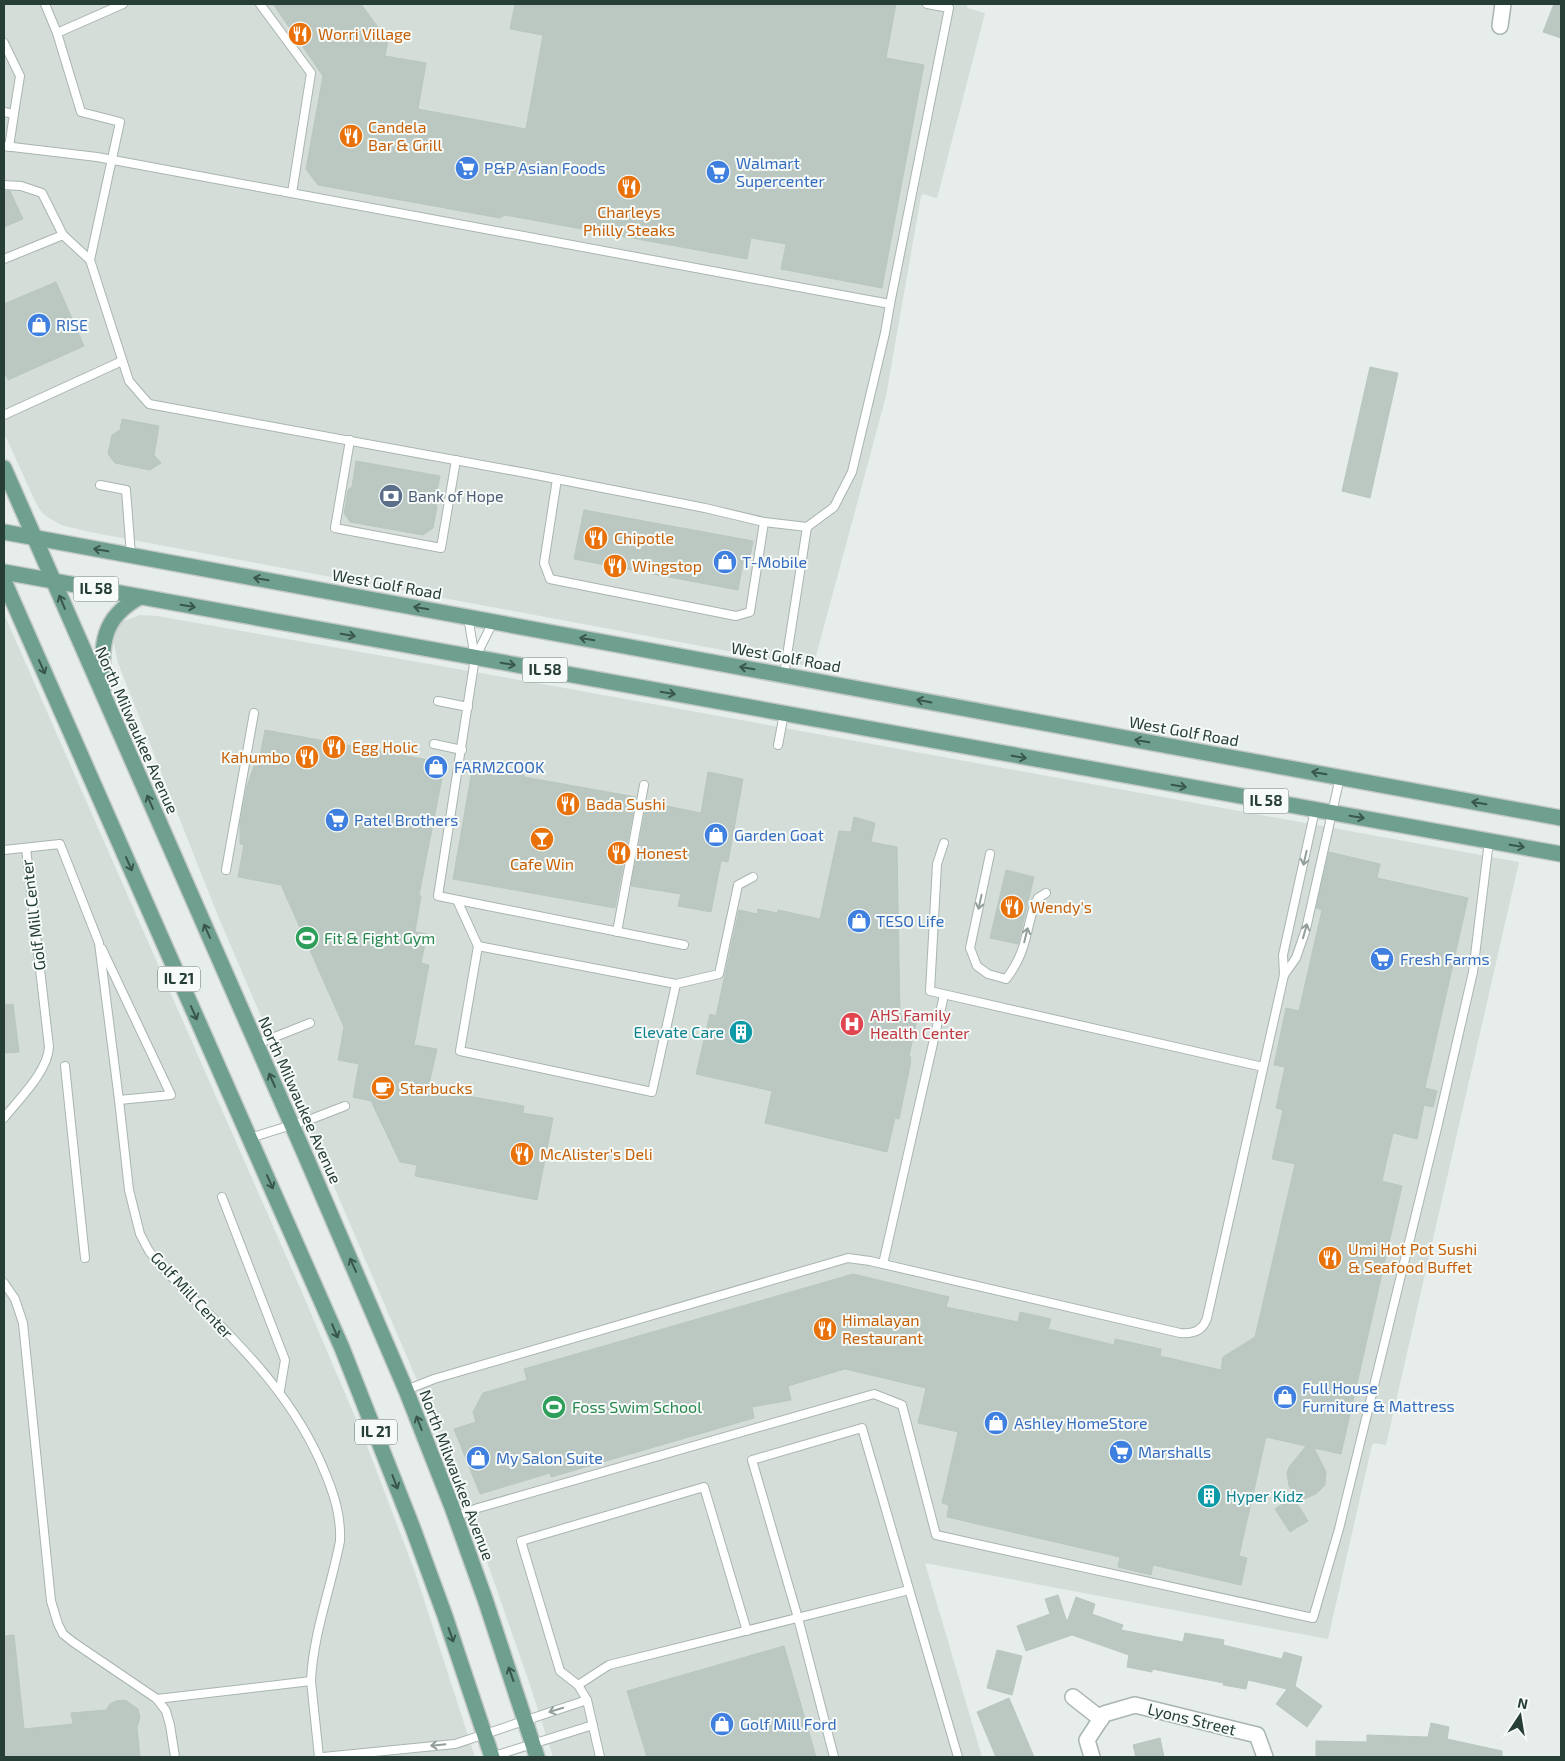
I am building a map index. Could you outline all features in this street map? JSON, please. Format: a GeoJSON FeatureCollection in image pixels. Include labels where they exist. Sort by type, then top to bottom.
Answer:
{"type":"FeatureCollection","features":[{"type":"Feature","properties":{"kind":"main road","name":"North Milwaukee Avenue"},"geometry":{"type":"LineString","coordinates":[[4,468],[257,1044],[406,1390],[485,1599],[535,1751]]}},
{"type":"Feature","properties":{"kind":"main road","name":"West Golf Road"},"geometry":{"type":"LineString","coordinates":[[4,532],[1561,818]]}},
{"type":"Feature","properties":{"kind":"main road","name":"IL 58"},"geometry":{"type":"LineString","coordinates":[[4,572],[1561,854]]}},
{"type":"Feature","properties":{"kind":"main road","name":"IL 21"},"geometry":{"type":"LineString","coordinates":[[4,580],[342,1348],[378,1437],[445,1616],[492,1757]]}},
{"type":"Feature","properties":{"kind":"main road"},"geometry":{"type":"LineString","coordinates":[[103,695],[103,658],[106,629],[121,608],[140,597]]}},
{"type":"Feature","properties":{"kind":"street"},"geometry":{"type":"LineString","coordinates":[[1500,26],[1503,4]]}},
{"type":"Feature","properties":{"kind":"street"},"geometry":{"type":"LineString","coordinates":[[1073,1697],[1101,1719],[1087,1740],[1092,1757]]}},
{"type":"Feature","properties":{"kind":"street","name":"Lyons Street"},"geometry":{"type":"LineString","coordinates":[[1101,1719],[1104,1714],[1135,1705],[1257,1735],[1265,1757]]}},
{"type":"Feature","properties":{"kind":"lane"},"geometry":{"type":"LineString","coordinates":[[45,4],[57,33],[81,112],[120,122],[90,260]]}},
{"type":"Feature","properties":{"kind":"lane"},"geometry":{"type":"LineString","coordinates":[[57,33],[123,4]]}},
{"type":"Feature","properties":{"kind":"lane"},"geometry":{"type":"LineString","coordinates":[[260,4],[311,73],[292,193]]}},
{"type":"Feature","properties":{"kind":"lane"},"geometry":{"type":"LineString","coordinates":[[4,185],[21,186],[42,193],[63,234],[90,260],[129,381],[149,404],[558,479],[705,508],[764,522],[807,527],[834,507],[852,472],[885,333],[949,8],[927,4]]}},
{"type":"Feature","properties":{"kind":"lane"},"geometry":{"type":"LineString","coordinates":[[4,43],[20,76],[6,147],[112,160],[890,304]]}},
{"type":"Feature","properties":{"kind":"lane"},"geometry":{"type":"LineString","coordinates":[[4,112],[14,114]]}},
{"type":"Feature","properties":{"kind":"lane"},"geometry":{"type":"LineString","coordinates":[[4,259],[63,234]]}},
{"type":"Feature","properties":{"kind":"lane"},"geometry":{"type":"LineString","coordinates":[[4,415],[122,361]]}},
{"type":"Feature","properties":{"kind":"lane"},"geometry":{"type":"LineString","coordinates":[[350,440],[335,528],[441,548],[456,460]]}},
{"type":"Feature","properties":{"kind":"lane"},"geometry":{"type":"LineString","coordinates":[[558,479],[544,563],[550,579],[736,616],[750,612],[764,522]]}},
{"type":"Feature","properties":{"kind":"lane"},"geometry":{"type":"LineString","coordinates":[[100,485],[126,490],[132,555]]}},
{"type":"Feature","properties":{"kind":"lane"},"geometry":{"type":"LineString","coordinates":[[784,674],[807,527]]}},
{"type":"Feature","properties":{"kind":"lane"},"geometry":{"type":"LineString","coordinates":[[468,617],[475,658]]}},
{"type":"Feature","properties":{"kind":"lane"},"geometry":{"type":"LineString","coordinates":[[492,622],[475,658],[438,896],[684,946]]}},
{"type":"Feature","properties":{"kind":"lane"},"geometry":{"type":"LineString","coordinates":[[438,701],[468,707]]}},
{"type":"Feature","properties":{"kind":"lane"},"geometry":{"type":"LineString","coordinates":[[226,870],[254,713]]}},
{"type":"Feature","properties":{"kind":"lane"},"geometry":{"type":"LineString","coordinates":[[778,745],[784,714]]}},
{"type":"Feature","properties":{"kind":"lane"},"geometry":{"type":"LineString","coordinates":[[434,744],[462,750]]}},
{"type":"Feature","properties":{"kind":"lane"},"geometry":{"type":"LineString","coordinates":[[1284,975],[1296,958],[1306,929],[1340,777]]}},
{"type":"Feature","properties":{"kind":"lane"},"geometry":{"type":"LineString","coordinates":[[616,932],[644,785]]}},
{"type":"Feature","properties":{"kind":"lane"},"geometry":{"type":"LineString","coordinates":[[406,1390],[443,1376],[847,1258],[861,1259],[1177,1332],[1198,1331],[1208,1318],[1284,975],[1283,955],[1316,810]]}},
{"type":"Feature","properties":{"kind":"lane"},"geometry":{"type":"LineString","coordinates":[[455,1517],[478,1508],[874,1394],[902,1405],[936,1535],[1313,1618],[1339,1529],[1437,1128],[1470,982],[1489,841]]}},
{"type":"Feature","properties":{"kind":"lane"},"geometry":{"type":"LineString","coordinates":[[944,843],[937,864],[930,990],[944,995],[1263,1067]]}},
{"type":"Feature","properties":{"kind":"lane","name":"Golf Mill Center"},"geometry":{"type":"LineString","coordinates":[[4,850],[60,844],[99,943],[120,1100],[129,1190],[140,1234],[149,1251],[160,1265],[261,1368],[280,1390],[297,1415],[319,1457],[334,1496],[341,1528],[339,1548],[319,1628],[311,1681],[321,1757],[455,1744],[587,1700]]}},
{"type":"Feature","properties":{"kind":"lane","name":"Golf Mill Center"},"geometry":{"type":"LineString","coordinates":[[4,1118],[39,1072],[48,1055],[49,1047],[26,848]]}},
{"type":"Feature","properties":{"kind":"lane"},"geometry":{"type":"LineString","coordinates":[[990,854],[970,948],[976,966],[988,974],[1006,979],[1022,954],[1035,902],[1046,893]]}},
{"type":"Feature","properties":{"kind":"lane"},"geometry":{"type":"LineString","coordinates":[[478,946],[676,984],[719,974],[738,885],[753,877]]}},
{"type":"Feature","properties":{"kind":"lane"},"geometry":{"type":"LineString","coordinates":[[457,900],[478,946],[460,1051],[652,1092],[676,984]]}},
{"type":"Feature","properties":{"kind":"lane"},"geometry":{"type":"LineString","coordinates":[[99,943],[171,1095],[120,1100]]}},
{"type":"Feature","properties":{"kind":"lane"},"geometry":{"type":"LineString","coordinates":[[883,1264],[944,995]]}},
{"type":"Feature","properties":{"kind":"lane"},"geometry":{"type":"LineString","coordinates":[[257,1044],[310,1023]]}},
{"type":"Feature","properties":{"kind":"lane"},"geometry":{"type":"LineString","coordinates":[[65,1066],[85,1258]]}},
{"type":"Feature","properties":{"kind":"lane"},"geometry":{"type":"LineString","coordinates":[[250,1138],[345,1106]]}},
{"type":"Feature","properties":{"kind":"lane"},"geometry":{"type":"LineString","coordinates":[[222,1197],[285,1360],[280,1390]]}},
{"type":"Feature","properties":{"kind":"lane"},"geometry":{"type":"LineString","coordinates":[[4,1283],[15,1299],[23,1323],[52,1601],[58,1624],[63,1634],[83,1651],[157,1699],[166,1711],[175,1757]]}},
{"type":"Feature","properties":{"kind":"lane"},"geometry":{"type":"LineString","coordinates":[[834,1757],[798,1618],[752,1460],[862,1428],[958,1757]]}},
{"type":"Feature","properties":{"kind":"lane"},"geometry":{"type":"LineString","coordinates":[[600,1757],[587,1700],[578,1685],[560,1671],[521,1541],[704,1487],[747,1631]]}},
{"type":"Feature","properties":{"kind":"lane"},"geometry":{"type":"LineString","coordinates":[[578,1685],[609,1665],[909,1590]]}},
{"type":"Feature","properties":{"kind":"lane"},"geometry":{"type":"LineString","coordinates":[[157,1699],[311,1681]]}},
{"type":"Feature","properties":{"kind":"lane"},"geometry":{"type":"LineString","coordinates":[[492,1757],[535,1751],[593,1725]]}},
{"type":"Feature","properties":{"kind":"shaded area"},"geometry":{"type":"Polygon","coordinates":[[[4,4],[967,4],[967,8],[985,13],[937,198],[923,194],[921,196],[886,396],[813,667],[90,532],[61,525],[46,516],[35,501],[4,433],[4,4]]]}},
{"type":"Feature","properties":{"kind":"shaded area"},"geometry":{"type":"Polygon","coordinates":[[[4,614],[301,1290],[364,1438],[415,1572],[475,1757],[4,1757],[4,614]]]}},
{"type":"Feature","properties":{"kind":"shaded area"},"geometry":{"type":"Polygon","coordinates":[[[140,615],[157,616],[559,687],[1519,862],[1386,1445],[1374,1443],[1372,1445],[1328,1639],[925,1563],[982,1757],[553,1757],[478,1536],[431,1413],[218,916],[118,663],[113,639],[115,632],[121,622],[140,615]]]}},
{"type":"Feature","properties":{"kind":"building","name":"Walmart Supercenter"},"geometry":{"type":"Polygon","coordinates":[[[273,4],[361,4],[388,41],[385,56],[426,63],[418,109],[526,129],[543,35],[510,29],[515,4],[896,4],[886,58],[924,65],[882,288],[781,269],[786,244],[751,238],[747,259],[505,215],[500,218],[318,185],[306,169],[323,76],[273,4]]]}},
{"type":"Feature","properties":{"kind":"building"},"geometry":{"type":"Polygon","coordinates":[[[1554,4],[1561,4],[1561,38],[1543,32],[1554,4]]]}},
{"type":"Feature","properties":{"kind":"building"},"geometry":{"type":"Polygon","coordinates":[[[4,191],[10,191],[23,219],[4,227],[4,191]]]}},
{"type":"Feature","properties":{"kind":"building","name":"RISE"},"geometry":{"type":"Polygon","coordinates":[[[56,282],[84,346],[8,380],[4,370],[4,304],[56,282]]]}},
{"type":"Feature","properties":{"kind":"building"},"geometry":{"type":"Polygon","coordinates":[[[1370,367],[1398,373],[1370,498],[1342,491],[1370,367]]]}},
{"type":"Feature","properties":{"kind":"building"},"geometry":{"type":"Polygon","coordinates":[[[122,419],[159,426],[154,455],[161,463],[150,470],[115,463],[108,454],[112,435],[120,430],[122,419]]]}},
{"type":"Feature","properties":{"kind":"building","name":"Bank of Hope"},"geometry":{"type":"Polygon","coordinates":[[[356,461],[440,476],[433,528],[423,535],[350,522],[344,513],[348,490],[352,487],[356,461]]]}},
{"type":"Feature","properties":{"kind":"building"},"geometry":{"type":"Polygon","coordinates":[[[584,510],[753,541],[750,557],[744,556],[738,590],[574,559],[584,510]]]}},
{"type":"Feature","properties":{"kind":"building"},"geometry":{"type":"Polygon","coordinates":[[[265,730],[445,763],[419,895],[421,896],[415,932],[427,934],[421,963],[429,965],[414,1045],[437,1049],[428,1089],[524,1106],[523,1113],[553,1118],[537,1200],[415,1176],[417,1165],[400,1162],[371,1101],[353,1097],[359,1064],[338,1060],[344,1027],[281,885],[238,877],[244,845],[240,844],[240,823],[247,786],[254,766],[258,766],[265,730]]]}},
{"type":"Feature","properties":{"kind":"building"},"geometry":{"type":"Polygon","coordinates":[[[473,765],[524,775],[524,777],[636,797],[615,908],[453,879],[473,765]]]}},
{"type":"Feature","properties":{"kind":"building"},"geometry":{"type":"Polygon","coordinates":[[[708,772],[743,779],[728,862],[721,861],[711,912],[678,906],[681,894],[631,886],[647,802],[701,813],[708,772]]]}},
{"type":"Feature","properties":{"kind":"building"},"geometry":{"type":"Polygon","coordinates":[[[854,817],[875,823],[871,842],[897,847],[900,1016],[917,1020],[899,1119],[895,1118],[887,1152],[765,1123],[772,1091],[696,1074],[710,1014],[716,1016],[739,910],[757,914],[758,909],[777,913],[778,910],[820,919],[839,831],[851,832],[854,817]]]}},
{"type":"Feature","properties":{"kind":"building"},"geometry":{"type":"Polygon","coordinates":[[[1329,852],[1380,864],[1377,878],[1468,898],[1425,1088],[1437,1091],[1433,1107],[1424,1105],[1417,1139],[1393,1133],[1382,1181],[1402,1186],[1341,1454],[1314,1448],[1326,1472],[1325,1485],[1316,1494],[1299,1501],[1289,1486],[1287,1473],[1289,1467],[1306,1446],[1266,1437],[1239,1556],[1247,1558],[1241,1585],[1153,1565],[1151,1575],[1118,1567],[1120,1557],[947,1517],[949,1505],[942,1503],[958,1432],[918,1423],[926,1388],[845,1369],[788,1386],[791,1400],[752,1407],[754,1418],[551,1477],[550,1473],[480,1494],[454,1429],[476,1422],[473,1412],[483,1393],[527,1380],[524,1369],[853,1274],[949,1297],[946,1307],[1018,1322],[1020,1312],[1051,1319],[1048,1329],[1114,1345],[1115,1339],[1161,1349],[1160,1356],[1221,1370],[1223,1357],[1255,1337],[1295,1164],[1272,1159],[1283,1110],[1276,1108],[1285,1067],[1274,1065],[1286,1008],[1299,1011],[1322,910],[1316,908],[1329,852]]]}},
{"type":"Feature","properties":{"kind":"building","name":"Wendy's"},"geometry":{"type":"Polygon","coordinates":[[[1006,870],[1034,877],[1018,944],[990,938],[1006,870]]]}},
{"type":"Feature","properties":{"kind":"building"},"geometry":{"type":"Polygon","coordinates":[[[13,1004],[19,1052],[4,1053],[4,1005],[13,1004]]]}},
{"type":"Feature","properties":{"kind":"building"},"geometry":{"type":"Polygon","coordinates":[[[1293,1497],[1308,1521],[1290,1532],[1275,1509],[1293,1497]]]}},
{"type":"Feature","properties":{"kind":"building"},"geometry":{"type":"Polygon","coordinates":[[[1058,1595],[1067,1622],[1076,1597],[1095,1604],[1092,1614],[1123,1625],[1121,1630],[1183,1642],[1185,1633],[1224,1640],[1223,1645],[1282,1659],[1284,1652],[1302,1657],[1295,1686],[1322,1706],[1307,1727],[1276,1704],[1287,1689],[1248,1680],[1246,1689],[1152,1669],[1152,1672],[1127,1667],[1129,1655],[1072,1635],[1026,1651],[1017,1626],[1050,1614],[1045,1599],[1058,1595]]]}},
{"type":"Feature","properties":{"kind":"building"},"geometry":{"type":"Polygon","coordinates":[[[14,1635],[24,1729],[73,1724],[71,1713],[106,1710],[110,1704],[125,1700],[138,1709],[140,1718],[137,1727],[140,1757],[4,1757],[4,1636],[14,1635]]]}},
{"type":"Feature","properties":{"kind":"building","name":"Golf Mill Ford"},"geometry":{"type":"Polygon","coordinates":[[[784,1646],[816,1757],[647,1757],[627,1691],[784,1646]]]}},
{"type":"Feature","properties":{"kind":"building"},"geometry":{"type":"Polygon","coordinates":[[[997,1650],[1022,1656],[1012,1695],[987,1688],[997,1650]]]}},
{"type":"Feature","properties":{"kind":"building"},"geometry":{"type":"Polygon","coordinates":[[[1009,1698],[1034,1757],[996,1757],[977,1712],[1009,1698]]]}},
{"type":"Feature","properties":{"kind":"building"},"geometry":{"type":"Polygon","coordinates":[[[1431,1723],[1449,1727],[1447,1739],[1502,1751],[1502,1757],[1316,1757],[1316,1741],[1367,1742],[1367,1735],[1428,1737],[1431,1723]]]}},
{"type":"Feature","properties":{"kind":"building"},"geometry":{"type":"Polygon","coordinates":[[[1160,1738],[1164,1757],[1136,1757],[1133,1745],[1160,1738]]]}},
{"type":"Feature","properties":{"kind":"place","name":"Worri Village"},"geometry":{"type":"Point","coordinates":[300,34]}},
{"type":"Feature","properties":{"kind":"place","name":"Candela Bar & Grill"},"geometry":{"type":"Point","coordinates":[351,136]}},
{"type":"Feature","properties":{"kind":"place","name":"P&P Asian Foods"},"geometry":{"type":"Point","coordinates":[467,168]}},
{"type":"Feature","properties":{"kind":"place","name":"Walmart Supercenter"},"geometry":{"type":"Point","coordinates":[718,172]}},
{"type":"Feature","properties":{"kind":"place","name":"Charleys Philly Steaks"},"geometry":{"type":"Point","coordinates":[629,187]}},
{"type":"Feature","properties":{"kind":"place","name":"RISE"},"geometry":{"type":"Point","coordinates":[39,325]}},
{"type":"Feature","properties":{"kind":"place","name":"Bank of Hope"},"geometry":{"type":"Point","coordinates":[391,496]}},
{"type":"Feature","properties":{"kind":"place","name":"Chipotle"},"geometry":{"type":"Point","coordinates":[596,538]}},
{"type":"Feature","properties":{"kind":"place","name":"T-Mobile"},"geometry":{"type":"Point","coordinates":[725,562]}},
{"type":"Feature","properties":{"kind":"place","name":"Wingstop"},"geometry":{"type":"Point","coordinates":[615,566]}},
{"type":"Feature","properties":{"kind":"place","name":"Egg Holic"},"geometry":{"type":"Point","coordinates":[334,747]}},
{"type":"Feature","properties":{"kind":"place","name":"Kahumbo"},"geometry":{"type":"Point","coordinates":[307,757]}},
{"type":"Feature","properties":{"kind":"place","name":"FARM2COOK"},"geometry":{"type":"Point","coordinates":[436,767]}},
{"type":"Feature","properties":{"kind":"place","name":"Bada Sushi"},"geometry":{"type":"Point","coordinates":[568,804]}},
{"type":"Feature","properties":{"kind":"place","name":"Patel Brothers"},"geometry":{"type":"Point","coordinates":[337,820]}},
{"type":"Feature","properties":{"kind":"place","name":"Garden Goat"},"geometry":{"type":"Point","coordinates":[716,835]}},
{"type":"Feature","properties":{"kind":"place","name":"Cafe Win"},"geometry":{"type":"Point","coordinates":[542,839]}},
{"type":"Feature","properties":{"kind":"place","name":"Honest"},"geometry":{"type":"Point","coordinates":[619,853]}},
{"type":"Feature","properties":{"kind":"place","name":"Wendy's"},"geometry":{"type":"Point","coordinates":[1012,907]}},
{"type":"Feature","properties":{"kind":"place","name":"TESO Life"},"geometry":{"type":"Point","coordinates":[859,921]}},
{"type":"Feature","properties":{"kind":"place","name":"Fit & Fight Gym"},"geometry":{"type":"Point","coordinates":[307,938]}},
{"type":"Feature","properties":{"kind":"place","name":"Fresh Farms"},"geometry":{"type":"Point","coordinates":[1382,959]}},
{"type":"Feature","properties":{"kind":"place","name":"AHS Family Health Center"},"geometry":{"type":"Point","coordinates":[852,1024]}},
{"type":"Feature","properties":{"kind":"place","name":"Elevate Care"},"geometry":{"type":"Point","coordinates":[741,1032]}},
{"type":"Feature","properties":{"kind":"place","name":"Starbucks"},"geometry":{"type":"Point","coordinates":[383,1088]}},
{"type":"Feature","properties":{"kind":"place","name":"McAlister's Deli"},"geometry":{"type":"Point","coordinates":[522,1154]}},
{"type":"Feature","properties":{"kind":"place","name":"Umi Hot Pot Sushi & Seafood Buffet"},"geometry":{"type":"Point","coordinates":[1330,1258]}},
{"type":"Feature","properties":{"kind":"place","name":"Himalayan Restaurant"},"geometry":{"type":"Point","coordinates":[825,1329]}},
{"type":"Feature","properties":{"kind":"place","name":"Full House Furniture & Mattress"},"geometry":{"type":"Point","coordinates":[1285,1397]}},
{"type":"Feature","properties":{"kind":"place","name":"Foss Swim School"},"geometry":{"type":"Point","coordinates":[554,1407]}},
{"type":"Feature","properties":{"kind":"place","name":"Ashley HomeStore"},"geometry":{"type":"Point","coordinates":[996,1423]}},
{"type":"Feature","properties":{"kind":"place","name":"Marshalls"},"geometry":{"type":"Point","coordinates":[1121,1452]}},
{"type":"Feature","properties":{"kind":"place","name":"My Salon Suite"},"geometry":{"type":"Point","coordinates":[478,1458]}},
{"type":"Feature","properties":{"kind":"place","name":"Hyper Kidz"},"geometry":{"type":"Point","coordinates":[1209,1496]}},
{"type":"Feature","properties":{"kind":"place","name":"Golf Mill Ford"},"geometry":{"type":"Point","coordinates":[722,1724]}}]}
